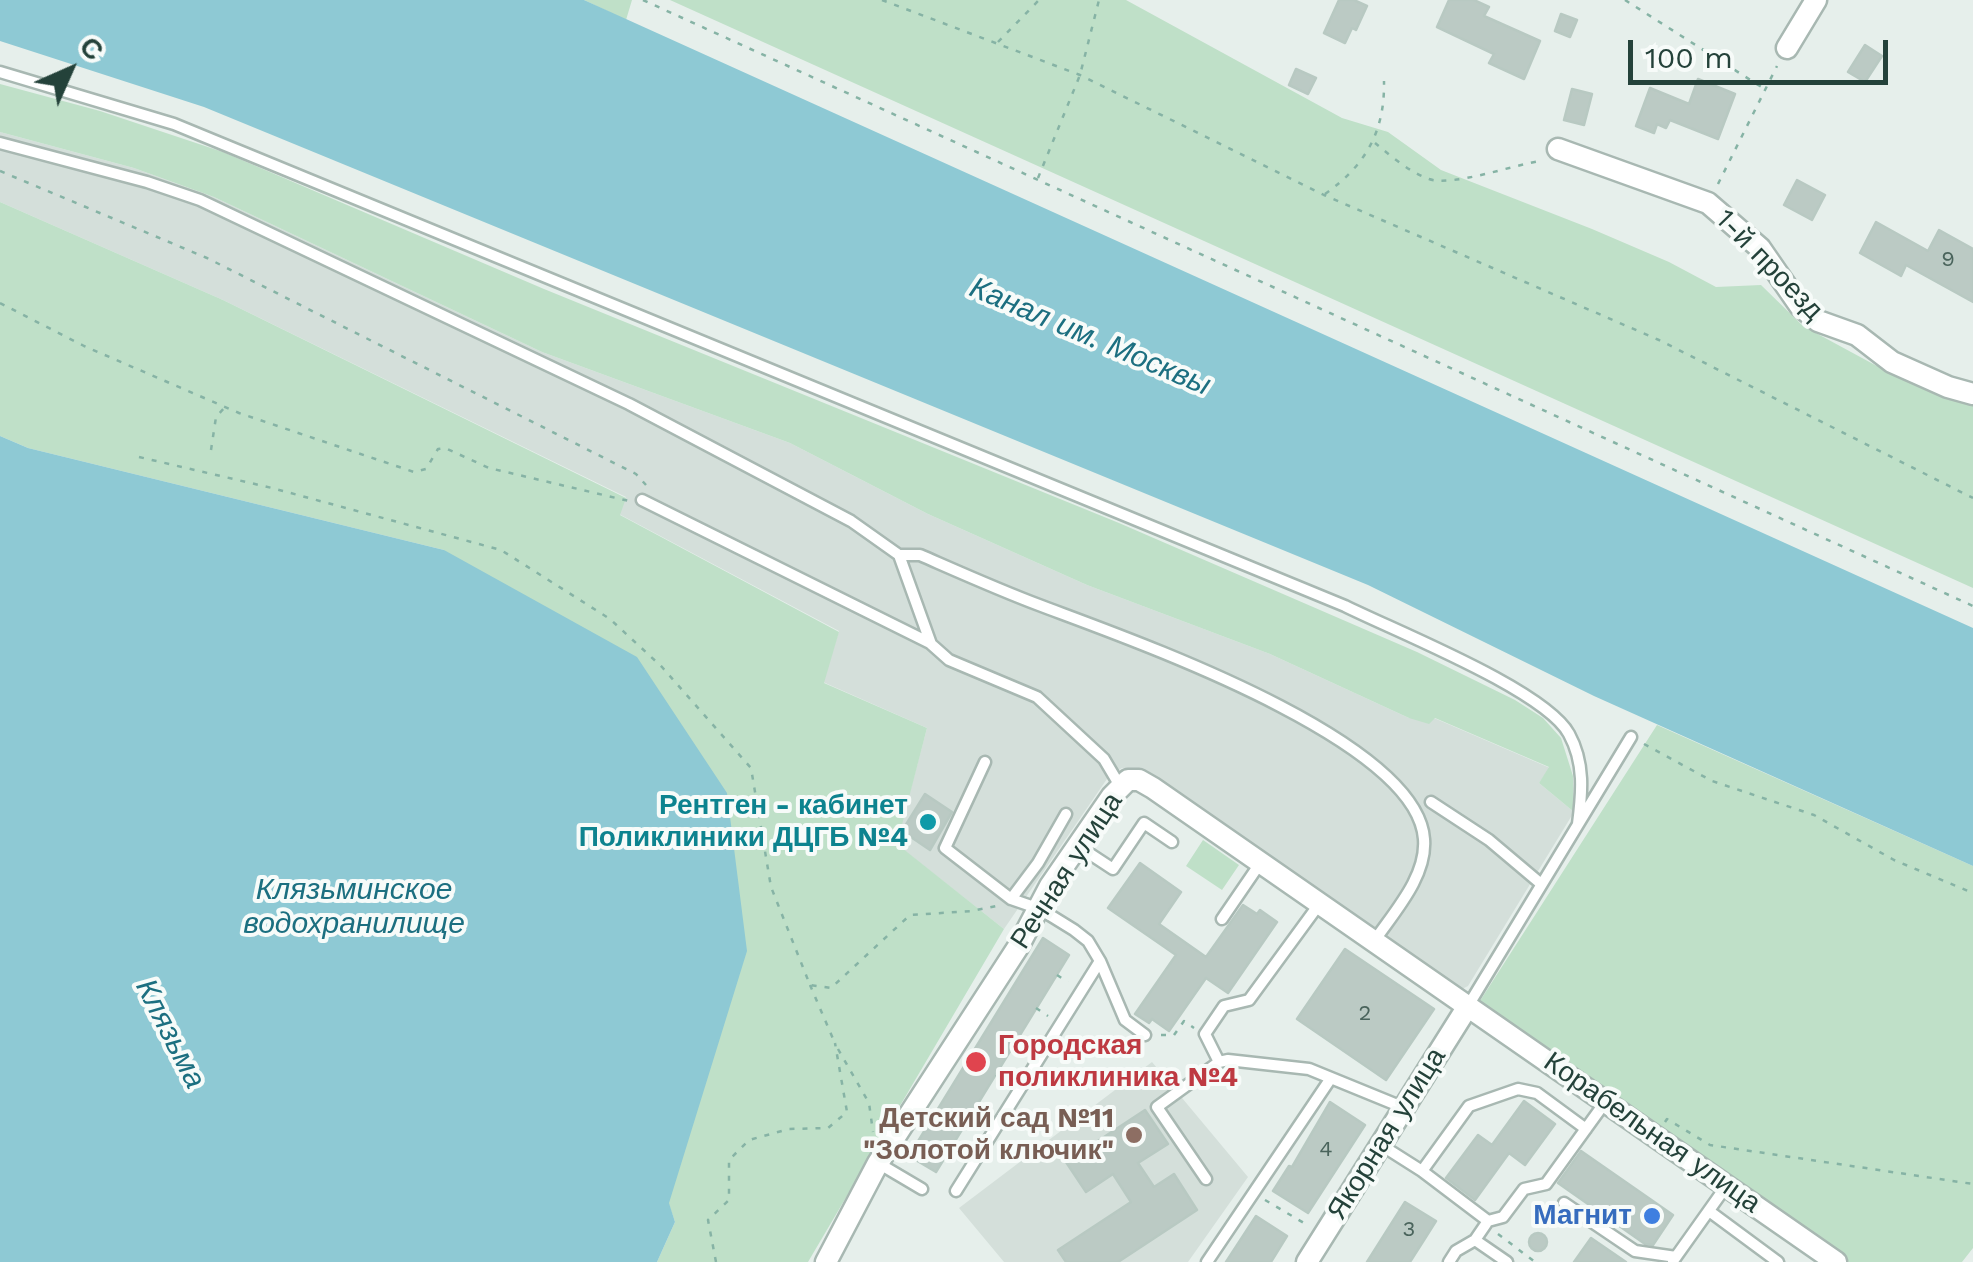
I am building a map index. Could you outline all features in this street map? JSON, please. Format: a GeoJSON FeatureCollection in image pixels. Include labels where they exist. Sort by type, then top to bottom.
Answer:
{"type":"FeatureCollection","features":[{"type":"Feature","properties":{"kind":"street"},"geometry":{"type":"LineString","coordinates":[[1787,48],[1816,0]]}},
{"type":"Feature","properties":{"kind":"street","name":"1-й проезд"},"geometry":{"type":"LineString","coordinates":[[1558,149],[1708,203],[1760,248],[1800,306],[1818,322],[1857,335],[1892,362],[1973,394]]}},
{"type":"Feature","properties":{"kind":"street","name":"Речная улица"},"geometry":{"type":"LineString","coordinates":[[826,1262],[878,1163],[1040,909],[1050,886],[1128,780],[1139,780],[1468,1006]]}},
{"type":"Feature","properties":{"kind":"street","name":"Корабельная улица"},"geometry":{"type":"LineString","coordinates":[[1468,1006],[1836,1262]]}},
{"type":"Feature","properties":{"kind":"street","name":"Якорная улица"},"geometry":{"type":"LineString","coordinates":[[1307,1262],[1468,1006]]}},
{"type":"Feature","properties":{"kind":"lane"},"geometry":{"type":"LineString","coordinates":[[0,72],[174,124],[250,154],[1361,614],[1508,685],[1554,714],[1569,734],[1578,758],[1583,786],[1578,824]]}},
{"type":"Feature","properties":{"kind":"lane"},"geometry":{"type":"LineString","coordinates":[[0,144],[147,182],[200,200],[629,404],[851,521],[899,555],[931,644]]}},
{"type":"Feature","properties":{"kind":"lane"},"geometry":{"type":"LineString","coordinates":[[642,500],[931,644],[949,660],[1037,698],[1104,758],[1120,786]]}},
{"type":"Feature","properties":{"kind":"lane"},"geometry":{"type":"LineString","coordinates":[[899,555],[920,555],[1149,646],[1281,706],[1376,766],[1398,786],[1424,836],[1422,864],[1375,940]]}},
{"type":"Feature","properties":{"kind":"lane"},"geometry":{"type":"LineString","coordinates":[[1468,1006],[1631,736]]}},
{"type":"Feature","properties":{"kind":"lane"},"geometry":{"type":"LineString","coordinates":[[985,762],[945,848],[1011,898],[1040,909],[1088,941],[1125,1020],[1144,1035]]}},
{"type":"Feature","properties":{"kind":"lane"},"geometry":{"type":"LineString","coordinates":[[1431,802],[1489,840],[1540,883]]}},
{"type":"Feature","properties":{"kind":"lane"},"geometry":{"type":"LineString","coordinates":[[1011,898],[1038,863],[1066,814]]}},
{"type":"Feature","properties":{"kind":"lane"},"geometry":{"type":"LineString","coordinates":[[1078,846],[1113,869],[1144,823],[1172,842]]}},
{"type":"Feature","properties":{"kind":"lane"},"geometry":{"type":"LineString","coordinates":[[1222,920],[1261,862]]}},
{"type":"Feature","properties":{"kind":"lane"},"geometry":{"type":"LineString","coordinates":[[1219,1062],[1204,1034],[1224,1006],[1249,1000],[1321,902]]}},
{"type":"Feature","properties":{"kind":"lane"},"geometry":{"type":"LineString","coordinates":[[956,1191],[1100,960]]}},
{"type":"Feature","properties":{"kind":"lane"},"geometry":{"type":"LineString","coordinates":[[1206,1179],[1158,1107],[1219,1062],[1296,1067],[1402,1107]]}},
{"type":"Feature","properties":{"kind":"lane"},"geometry":{"type":"LineString","coordinates":[[1207,1262],[1330,1078]]}},
{"type":"Feature","properties":{"kind":"lane"},"geometry":{"type":"LineString","coordinates":[[1422,1171],[1469,1106],[1518,1089],[1537,1093],[1586,1129]]}},
{"type":"Feature","properties":{"kind":"lane"},"geometry":{"type":"LineString","coordinates":[[1449,1262],[1456,1251],[1475,1240],[1488,1221],[1502,1217],[1524,1189],[1546,1184],[1606,1102]]}},
{"type":"Feature","properties":{"kind":"lane"},"geometry":{"type":"LineString","coordinates":[[1380,1144],[1488,1221]]}},
{"type":"Feature","properties":{"kind":"lane"},"geometry":{"type":"LineString","coordinates":[[878,1163],[922,1188]]}},
{"type":"Feature","properties":{"kind":"lane"},"geometry":{"type":"LineString","coordinates":[[1564,1203],[1635,1251],[1674,1260],[1728,1184]]}},
{"type":"Feature","properties":{"kind":"lane"},"geometry":{"type":"LineString","coordinates":[[1709,1211],[1778,1262]]}},
{"type":"Feature","properties":{"kind":"lane"},"geometry":{"type":"LineString","coordinates":[[1475,1240],[1506,1262]]}},
{"type":"Feature","properties":{"kind":"path"},"geometry":{"type":"LineString","coordinates":[[643,0],[1973,606]]}},
{"type":"Feature","properties":{"kind":"path"},"geometry":{"type":"LineString","coordinates":[[882,0],[1080,76],[1324,195],[1659,340],[1973,498]]}},
{"type":"Feature","properties":{"kind":"path"},"geometry":{"type":"LineString","coordinates":[[996,44],[1039,0]]}},
{"type":"Feature","properties":{"kind":"path"},"geometry":{"type":"LineString","coordinates":[[1038,180],[1080,76],[1098,0]]}},
{"type":"Feature","properties":{"kind":"path"},"geometry":{"type":"LineString","coordinates":[[1625,0],[1764,89]]}},
{"type":"Feature","properties":{"kind":"path"},"geometry":{"type":"LineString","coordinates":[[1708,203],[1787,48]]}},
{"type":"Feature","properties":{"kind":"path"},"geometry":{"type":"LineString","coordinates":[[1324,195],[1354,170],[1375,143],[1384,81]]}},
{"type":"Feature","properties":{"kind":"path"},"geometry":{"type":"LineString","coordinates":[[1375,143],[1430,180],[1454,181],[1544,160],[1558,149]]}},
{"type":"Feature","properties":{"kind":"path"},"geometry":{"type":"LineString","coordinates":[[0,172],[208,258],[636,474],[646,485],[642,500],[622,501],[489,468],[445,448],[438,449],[426,469],[414,472],[226,406],[84,346],[0,302]]}},
{"type":"Feature","properties":{"kind":"path"},"geometry":{"type":"LineString","coordinates":[[211,450],[216,417],[226,406]]}},
{"type":"Feature","properties":{"kind":"path"},"geometry":{"type":"LineString","coordinates":[[139,457],[272,488],[501,550],[610,619],[662,666],[751,768],[770,886],[835,1043],[869,1104],[878,1163]]}},
{"type":"Feature","properties":{"kind":"path"},"geometry":{"type":"LineString","coordinates":[[1631,736],[1712,781],[1814,815],[1894,860],[1973,893]]}},
{"type":"Feature","properties":{"kind":"path"},"geometry":{"type":"LineString","coordinates":[[810,985],[831,988],[910,915],[993,908],[1011,898]]}},
{"type":"Feature","properties":{"kind":"path"},"geometry":{"type":"LineString","coordinates":[[1144,1035],[1174,1034],[1184,1021],[1204,1034]]}},
{"type":"Feature","properties":{"kind":"path"},"geometry":{"type":"LineString","coordinates":[[716,1262],[708,1220],[729,1200],[728,1160],[749,1140],[789,1129],[828,1128],[847,1112],[835,1043]]}},
{"type":"Feature","properties":{"kind":"path"},"geometry":{"type":"LineString","coordinates":[[1656,1135],[1667,1119],[1710,1145],[1973,1184]]}},
{"type":"Feature","properties":{"kind":"path"},"geometry":{"type":"LineString","coordinates":[[1253,1192],[1324,1235]]}},
{"type":"Feature","properties":{"kind":"path"},"geometry":{"type":"LineString","coordinates":[[1488,1221],[1503,1240],[1535,1262]]}},
{"type":"Feature","properties":{"kind":"shaded area"},"geometry":{"type":"Polygon","coordinates":[[[0,132],[134,168],[214,197],[542,352],[790,443],[928,514],[1087,585],[1270,654],[1409,718],[1434,718],[1550,768],[1539,783],[1574,812],[1468,986],[1462,989],[1137,768],[1122,768],[1109,776],[1004,929],[896,844],[927,728],[823,682],[839,631],[619,514],[626,497],[223,300],[0,202],[0,132]]]}},
{"type":"Feature","properties":{"kind":"shaded area","name":"Детский сад №11 \"Золотой ключик\""},"geometry":{"type":"Polygon","coordinates":[[[1152,1062],[1248,1177],[1188,1262],[1004,1262],[959,1208],[1152,1062]]]}},
{"type":"Feature","properties":{"kind":"green space"},"geometry":{"type":"Polygon","coordinates":[[[584,0],[632,0],[626,20],[584,0]]]}},
{"type":"Feature","properties":{"kind":"green space"},"geometry":{"type":"Polygon","coordinates":[[[670,0],[1126,0],[1342,118],[1388,132],[1441,170],[1592,229],[1716,287],[1761,285],[1803,326],[1930,391],[1973,402],[1973,588],[670,0]]]}},
{"type":"Feature","properties":{"kind":"green space"},"geometry":{"type":"Polygon","coordinates":[[[0,84],[100,111],[223,152],[544,289],[1119,523],[1417,652],[1543,718],[1561,738],[1573,776],[1574,812],[1539,783],[1549,767],[1435,718],[1429,724],[1409,718],[1270,654],[1087,585],[928,514],[790,443],[542,352],[214,197],[134,168],[0,132],[0,84]]]}},
{"type":"Feature","properties":{"kind":"green space"},"geometry":{"type":"Polygon","coordinates":[[[0,202],[223,300],[626,498],[620,515],[839,632],[824,683],[927,728],[897,844],[1004,929],[808,1262],[657,1262],[675,1222],[444,550],[28,448],[0,436],[0,202]]]}},
{"type":"Feature","properties":{"kind":"green space"},"geometry":{"type":"Polygon","coordinates":[[[1657,725],[1973,866],[1973,1248],[1962,1262],[1849,1262],[1690,1171],[1469,1018],[1657,725]]]}},
{"type":"Feature","properties":{"kind":"green space"},"geometry":{"type":"Polygon","coordinates":[[[1203,840],[1239,865],[1222,890],[1186,866],[1203,840]]]}},
{"type":"Feature","properties":{"kind":"water","name":"Канал им. Москвы"},"geometry":{"type":"Polygon","coordinates":[[[0,0],[584,0],[1973,628],[1973,866],[1594,696],[1368,585],[204,107],[0,41],[0,0]]]}},
{"type":"Feature","properties":{"kind":"water","name":"Клязьминское водохранилище"},"geometry":{"type":"Polygon","coordinates":[[[0,436],[28,448],[444,550],[637,657],[727,793],[747,951],[669,1203],[675,1222],[657,1262],[0,1262],[0,436]]]}},
{"type":"Feature","properties":{"kind":"building"},"geometry":{"type":"Polygon","coordinates":[[[1339,0],[1354,0],[1367,6],[1345,43],[1324,33],[1339,0]]]}},
{"type":"Feature","properties":{"kind":"building"},"geometry":{"type":"Polygon","coordinates":[[[1449,0],[1474,0],[1489,7],[1484,16],[1540,41],[1524,79],[1489,63],[1494,54],[1437,27],[1449,0]]]}},
{"type":"Feature","properties":{"kind":"building"},"geometry":{"type":"Polygon","coordinates":[[[1561,14],[1577,20],[1570,37],[1555,31],[1561,14]]]}},
{"type":"Feature","properties":{"kind":"building"},"geometry":{"type":"Polygon","coordinates":[[[1865,45],[1882,56],[1865,82],[1848,72],[1865,45]]]}},
{"type":"Feature","properties":{"kind":"building"},"geometry":{"type":"Polygon","coordinates":[[[1296,69],[1316,78],[1308,94],[1289,85],[1296,69]]]}},
{"type":"Feature","properties":{"kind":"building"},"geometry":{"type":"Polygon","coordinates":[[[1698,79],[1735,94],[1718,139],[1670,120],[1666,128],[1657,124],[1654,133],[1636,126],[1650,88],[1689,104],[1698,79]]]}},
{"type":"Feature","properties":{"kind":"building"},"geometry":{"type":"Polygon","coordinates":[[[1572,89],[1592,94],[1584,125],[1564,120],[1572,89]]]}},
{"type":"Feature","properties":{"kind":"building"},"geometry":{"type":"Polygon","coordinates":[[[1797,180],[1825,195],[1812,220],[1784,205],[1797,180]]]}},
{"type":"Feature","properties":{"kind":"building"},"geometry":{"type":"Polygon","coordinates":[[[1876,222],[1928,251],[1939,230],[1973,249],[1973,302],[1906,265],[1901,276],[1860,253],[1876,222]]]}},
{"type":"Feature","properties":{"kind":"building","name":"Рентген - кабинет Поликлиники ДЦГБ №4"},"geometry":{"type":"Polygon","coordinates":[[[925,794],[952,812],[930,850],[902,831],[925,794]]]}},
{"type":"Feature","properties":{"kind":"building"},"geometry":{"type":"Polygon","coordinates":[[[1140,863],[1181,892],[1159,924],[1206,957],[1243,905],[1257,914],[1260,910],[1277,922],[1228,993],[1206,978],[1169,1031],[1152,1019],[1149,1023],[1135,1014],[1176,955],[1108,908],[1140,863]]]}},
{"type":"Feature","properties":{"kind":"building"},"geometry":{"type":"Polygon","coordinates":[[[1043,938],[1069,955],[936,1172],[909,1156],[1043,938]]]}},
{"type":"Feature","properties":{"kind":"building"},"geometry":{"type":"Polygon","coordinates":[[[1345,949],[1434,1009],[1386,1080],[1297,1019],[1345,949]]]}},
{"type":"Feature","properties":{"kind":"building"},"geometry":{"type":"Polygon","coordinates":[[[1524,1101],[1555,1124],[1525,1165],[1509,1153],[1475,1200],[1446,1178],[1478,1135],[1492,1145],[1524,1101]]]}},
{"type":"Feature","properties":{"kind":"building"},"geometry":{"type":"Polygon","coordinates":[[[1330,1102],[1365,1125],[1308,1213],[1273,1191],[1292,1167],[1330,1102]]]}},
{"type":"Feature","properties":{"kind":"building"},"geometry":{"type":"Polygon","coordinates":[[[1145,1110],[1168,1144],[1138,1163],[1154,1187],[1174,1174],[1197,1210],[1118,1262],[1066,1262],[1058,1250],[1131,1202],[1113,1174],[1086,1192],[1066,1162],[1145,1110]]]}},
{"type":"Feature","properties":{"kind":"building"},"geometry":{"type":"Polygon","coordinates":[[[1581,1151],[1673,1215],[1653,1245],[1645,1244],[1558,1183],[1581,1151]]]}},
{"type":"Feature","properties":{"kind":"building"},"geometry":{"type":"Polygon","coordinates":[[[1405,1202],[1436,1221],[1424,1240],[1410,1262],[1367,1262],[1405,1202]]]}},
{"type":"Feature","properties":{"kind":"building"},"geometry":{"type":"Polygon","coordinates":[[[1256,1216],[1287,1236],[1271,1262],[1226,1262],[1256,1216]]]}},
{"type":"Feature","properties":{"kind":"building"},"geometry":{"type":"Polygon","coordinates":[[[1538,1233],[1547,1242],[1538,1251],[1529,1242],[1538,1233]]]}},
{"type":"Feature","properties":{"kind":"building"},"geometry":{"type":"Polygon","coordinates":[[[1591,1238],[1626,1262],[1574,1262],[1591,1238]]]}},
{"type":"Feature","properties":{"kind":"place","name":"Рентген - кабинет Поликлиники ДЦГБ №4"},"geometry":{"type":"Point","coordinates":[928,822]}},
{"type":"Feature","properties":{"kind":"place","name":"Городская поликлиника №4"},"geometry":{"type":"Point","coordinates":[976,1062]}},
{"type":"Feature","properties":{"kind":"place","name":"Детский сад №11 \"Золотой ключик\""},"geometry":{"type":"Point","coordinates":[1134,1135]}},
{"type":"Feature","properties":{"kind":"place","name":"Магнит"},"geometry":{"type":"Point","coordinates":[1652,1216]}},
{"type":"Feature","properties":{"kind":"water label","name":"Клязьма"},"geometry":{"type":"Point","coordinates":[170,1034]}}]}
